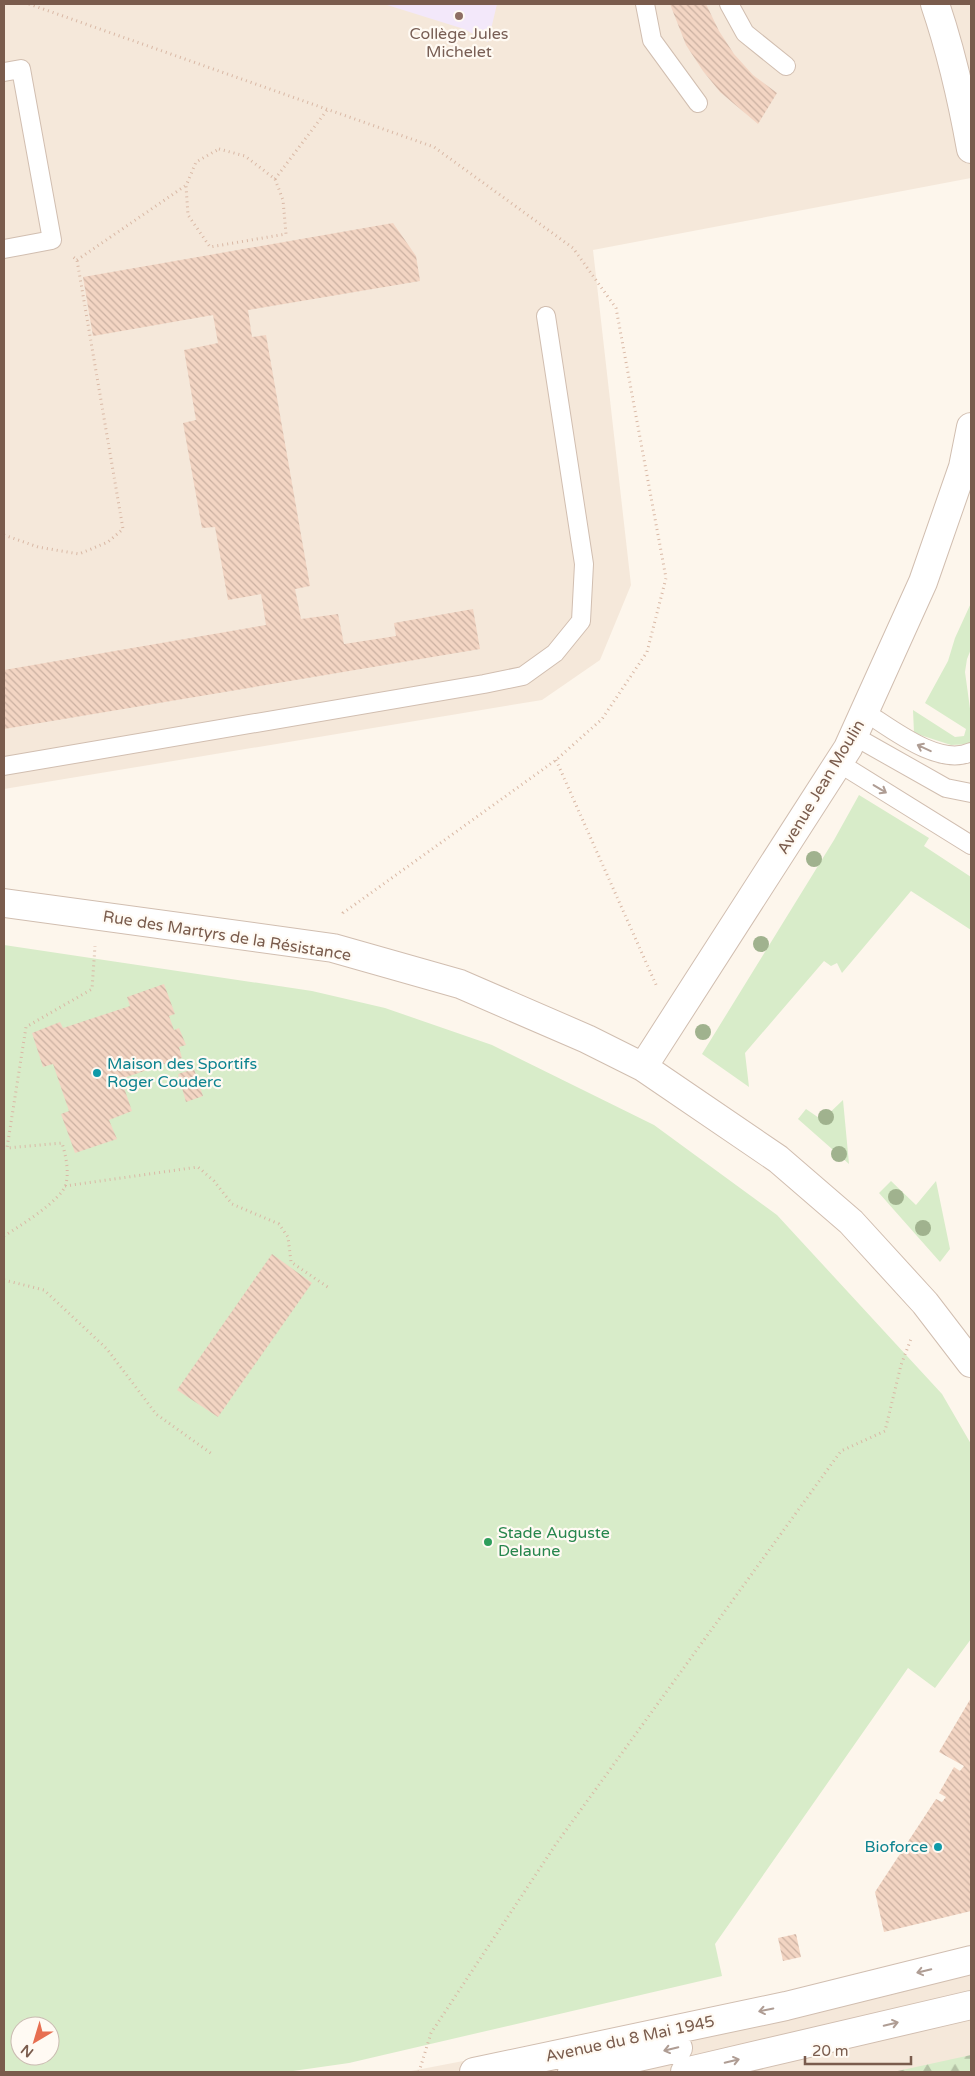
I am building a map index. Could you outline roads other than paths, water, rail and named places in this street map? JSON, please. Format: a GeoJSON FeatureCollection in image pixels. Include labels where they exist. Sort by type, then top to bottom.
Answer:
{"type":"FeatureCollection","features":[{"type":"Feature","properties":{"kind":"street"},"geometry":{"type":"LineString","coordinates":[[935,4],[948,43],[961,93],[971,149]]}},
{"type":"Feature","properties":{"kind":"street","name":"Avenue Jean Moulin"},"geometry":{"type":"LineString","coordinates":[[643,1067],[672,1019],[839,764],[860,724],[923,582],[964,467],[971,427]]}},
{"type":"Feature","properties":{"kind":"street","name":"Rue des Martyrs de la Résistance"},"geometry":{"type":"LineString","coordinates":[[4,903],[333,948],[460,984],[587,1039],[643,1067],[778,1159],[851,1222],[925,1303],[971,1363]]}},
{"type":"Feature","properties":{"kind":"street","name":"Avenue du 8 Mai 1945"},"geometry":{"type":"LineString","coordinates":[[474,2072],[786,2006],[971,1960]]}},
{"type":"Feature","properties":{"kind":"street"},"geometry":{"type":"LineString","coordinates":[[685,2072],[971,2005]]}},
{"type":"Feature","properties":{"kind":"street","name":"Avenue du 8 Mai 1945"},"geometry":{"type":"LineString","coordinates":[[572,2072],[701,2042],[727,2018]]}},
{"type":"Feature","properties":{"kind":"lane"},"geometry":{"type":"LineString","coordinates":[[645,4],[652,40],[698,103]]}},
{"type":"Feature","properties":{"kind":"lane"},"geometry":{"type":"LineString","coordinates":[[730,4],[745,33],[786,66]]}},
{"type":"Feature","properties":{"kind":"lane"},"geometry":{"type":"LineString","coordinates":[[4,72],[21,69],[52,240],[4,248]]}},
{"type":"Feature","properties":{"kind":"lane"},"geometry":{"type":"LineString","coordinates":[[4,766],[523,676],[555,652],[581,621],[584,564],[546,316]]}},
{"type":"Feature","properties":{"kind":"lane"},"geometry":{"type":"LineString","coordinates":[[860,724],[918,745],[936,754],[966,754],[971,752]]}},
{"type":"Feature","properties":{"kind":"lane"},"geometry":{"type":"LineString","coordinates":[[860,724],[946,788],[971,793]]}},
{"type":"Feature","properties":{"kind":"lane"},"geometry":{"type":"LineString","coordinates":[[839,764],[971,845]]}},
{"type":"Feature","properties":{"kind":"place","name":"Collège Jules Michelet"},"geometry":{"type":"Point","coordinates":[459,16]}},
{"type":"Feature","properties":{"kind":"place","name":"Maison des Sportifs Roger Couderc"},"geometry":{"type":"Point","coordinates":[97,1073]}},
{"type":"Feature","properties":{"kind":"place","name":"Stade Auguste Delaune"},"geometry":{"type":"Point","coordinates":[488,1542]}},
{"type":"Feature","properties":{"kind":"place","name":"Bioforce"},"geometry":{"type":"Point","coordinates":[938,1847]}}]}
